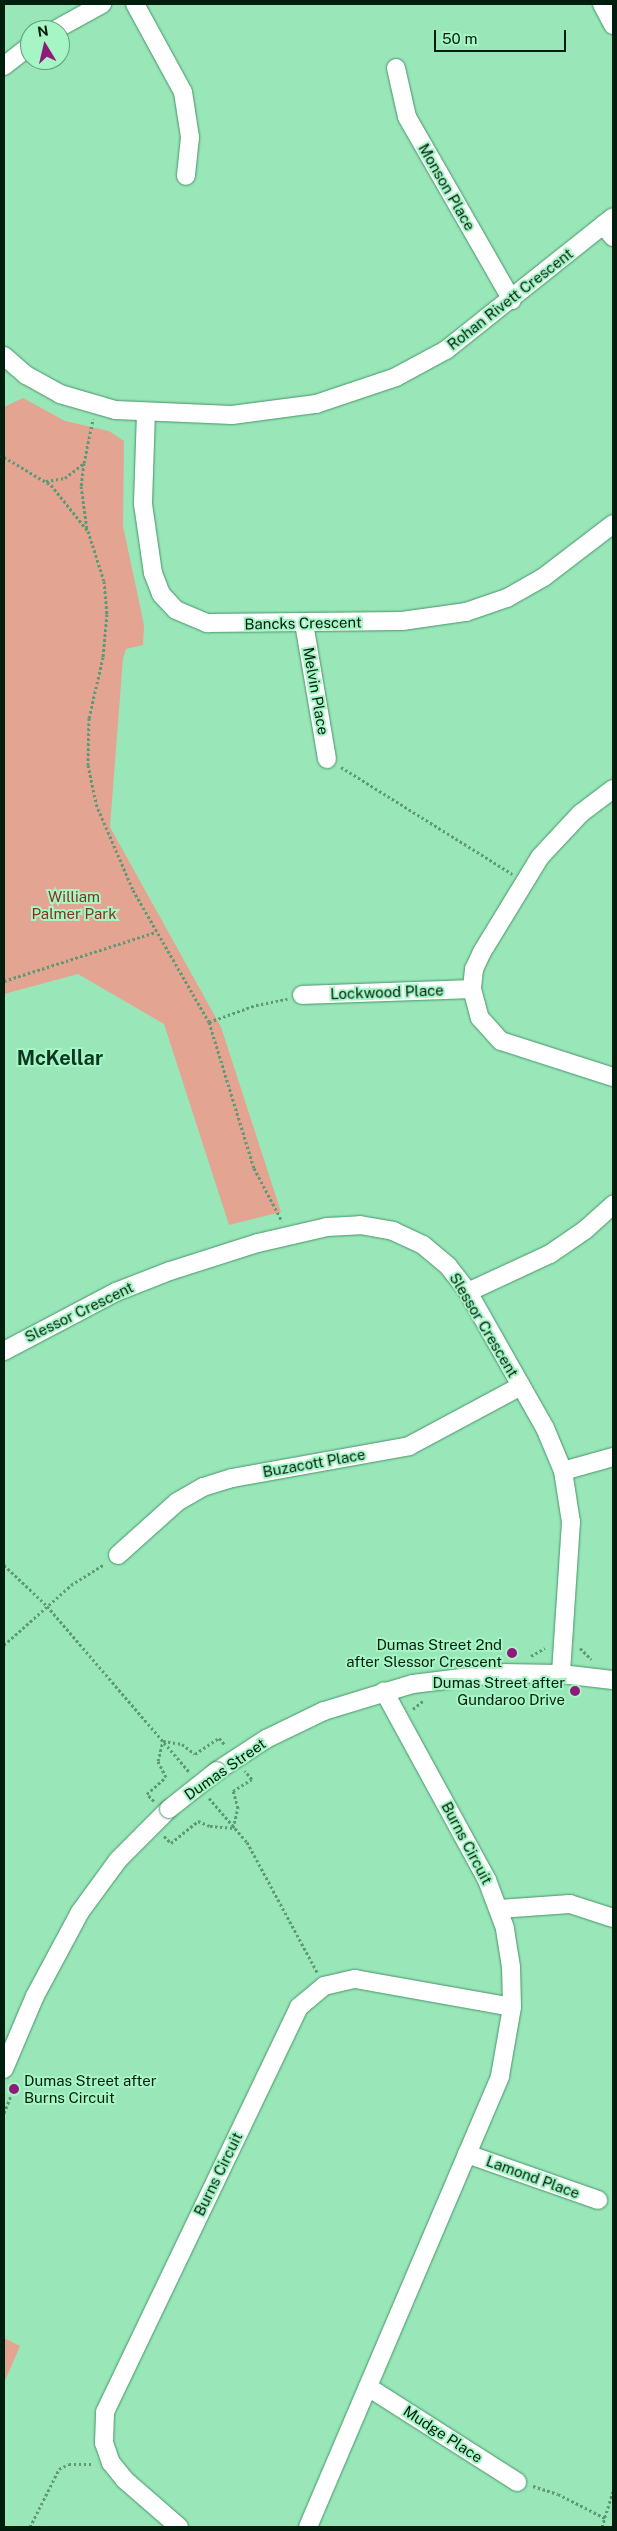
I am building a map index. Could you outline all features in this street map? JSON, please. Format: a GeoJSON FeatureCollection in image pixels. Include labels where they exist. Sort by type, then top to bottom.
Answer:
{"type":"FeatureCollection","features":[{"type":"Feature","properties":{"kind":"street"},"geometry":{"type":"LineString","coordinates":[[70,22],[102,4]]}},
{"type":"Feature","properties":{"kind":"street"},"geometry":{"type":"LineString","coordinates":[[135,4],[183,92],[190,137],[186,176]]}},
{"type":"Feature","properties":{"kind":"street"},"geometry":{"type":"LineString","coordinates":[[602,4],[613,24]]}},
{"type":"Feature","properties":{"kind":"street"},"geometry":{"type":"LineString","coordinates":[[4,64],[20,53]]}},
{"type":"Feature","properties":{"kind":"street","name":"Monson Place"},"geometry":{"type":"LineString","coordinates":[[396,68],[406,117],[512,300]]}},
{"type":"Feature","properties":{"kind":"street","name":"Rohan Rivett Crescent"},"geometry":{"type":"LineString","coordinates":[[4,356],[42,385],[96,406],[146,412],[260,413],[343,397],[421,364],[469,334],[610,226]]}},
{"type":"Feature","properties":{"kind":"street","name":"Bancks Crescent"},"geometry":{"type":"LineString","coordinates":[[146,412],[144,527],[152,573],[161,594],[186,616],[207,623],[424,620],[486,606],[544,577],[613,524]]}},
{"type":"Feature","properties":{"kind":"street","name":"Melvin Place"},"geometry":{"type":"LineString","coordinates":[[304,623],[328,759]]}},
{"type":"Feature","properties":{"kind":"street"},"geometry":{"type":"LineString","coordinates":[[613,789],[566,827],[540,858],[482,952],[474,970],[472,989],[480,1018],[501,1041],[613,1077]]}},
{"type":"Feature","properties":{"kind":"street","name":"Lockwood Place"},"geometry":{"type":"LineString","coordinates":[[302,996],[472,989]]}},
{"type":"Feature","properties":{"kind":"street"},"geometry":{"type":"LineString","coordinates":[[468,1292],[550,1254],[585,1230],[613,1205]]}},
{"type":"Feature","properties":{"kind":"street","name":"Slessor Crescent"},"geometry":{"type":"LineString","coordinates":[[4,1351],[64,1317],[170,1271],[258,1243],[327,1227],[377,1227],[408,1237],[448,1266],[468,1292],[552,1442],[563,1471],[571,1522],[561,1674]]}},
{"type":"Feature","properties":{"kind":"street","name":"Buzacott Place"},"geometry":{"type":"LineString","coordinates":[[118,1555],[177,1502],[203,1487],[232,1478],[409,1446],[521,1386]]}},
{"type":"Feature","properties":{"kind":"street"},"geometry":{"type":"LineString","coordinates":[[563,1471],[613,1457]]}},
{"type":"Feature","properties":{"kind":"street","name":"Dumas Street"},"geometry":{"type":"LineString","coordinates":[[12,2070],[39,1988],[80,1912],[162,1805],[294,1724],[384,1691],[472,1675],[561,1674],[613,1680]]}},
{"type":"Feature","properties":{"kind":"street","name":"Burns Circuit"},"geometry":{"type":"LineString","coordinates":[[308,2527],[500,2076],[512,2007],[512,1967],[499,1909],[480,1866],[384,1691]]}},
{"type":"Feature","properties":{"kind":"street"},"geometry":{"type":"LineString","coordinates":[[499,1909],[570,1904],[613,1918]]}},
{"type":"Feature","properties":{"kind":"street","name":"Burns Circuit"},"geometry":{"type":"LineString","coordinates":[[179,2527],[125,2480],[112,2463],[104,2444],[105,2412],[299,2007],[324,1986],[355,1979],[512,2007]]}},
{"type":"Feature","properties":{"kind":"street","name":"Lamond Place"},"geometry":{"type":"LineString","coordinates":[[468,2154],[598,2200]]}},
{"type":"Feature","properties":{"kind":"street","name":"Mudge Place"},"geometry":{"type":"LineString","coordinates":[[368,2387],[517,2482]]}},
{"type":"Feature","properties":{"kind":"path"},"geometry":{"type":"LineString","coordinates":[[96,406],[81,486],[88,530],[104,581],[107,614],[103,657],[89,718],[89,778],[96,804],[125,873],[156,932],[209,1022],[254,1168],[283,1224]]}},
{"type":"Feature","properties":{"kind":"path"},"geometry":{"type":"LineString","coordinates":[[4,457],[45,481],[66,501],[88,530]]}},
{"type":"Feature","properties":{"kind":"path"},"geometry":{"type":"LineString","coordinates":[[45,481],[65,478],[84,463]]}},
{"type":"Feature","properties":{"kind":"path"},"geometry":{"type":"LineString","coordinates":[[328,759],[525,882]]}},
{"type":"Feature","properties":{"kind":"path"},"geometry":{"type":"LineString","coordinates":[[4,980],[156,932]]}},
{"type":"Feature","properties":{"kind":"path"},"geometry":{"type":"LineString","coordinates":[[209,1022],[256,1005],[302,996]]}},
{"type":"Feature","properties":{"kind":"path"},"geometry":{"type":"LineString","coordinates":[[274,1227],[290,1223]]}},
{"type":"Feature","properties":{"kind":"path"},"geometry":{"type":"LineString","coordinates":[[4,1644],[71,1585],[118,1555]]}},
{"type":"Feature","properties":{"kind":"path"},"geometry":{"type":"LineString","coordinates":[[4,1565],[47,1606],[192,1775]]}},
{"type":"Feature","properties":{"kind":"path"},"geometry":{"type":"LineString","coordinates":[[578,1638],[578,1646],[592,1660]]}},
{"type":"Feature","properties":{"kind":"path"},"geometry":{"type":"LineString","coordinates":[[163,1741],[182,1744],[195,1754],[219,1738],[226,1746]]}},
{"type":"Feature","properties":{"kind":"path"},"geometry":{"type":"LineString","coordinates":[[162,1805],[147,1794],[166,1777],[158,1762],[163,1741]]}},
{"type":"Feature","properties":{"kind":"path"},"geometry":{"type":"LineString","coordinates":[[233,1828],[238,1808],[233,1791],[252,1779],[245,1771]]}},
{"type":"Feature","properties":{"kind":"path"},"geometry":{"type":"LineString","coordinates":[[203,1790],[233,1828],[247,1842],[319,1976],[326,1974]]}},
{"type":"Feature","properties":{"kind":"path"},"geometry":{"type":"LineString","coordinates":[[164,1835],[171,1843],[198,1821],[210,1826],[233,1828]]}},
{"type":"Feature","properties":{"kind":"path"},"geometry":{"type":"LineString","coordinates":[[157,1842],[171,1828]]}},
{"type":"Feature","properties":{"kind":"path"},"geometry":{"type":"LineString","coordinates":[[4,2113],[12,2070]]}},
{"type":"Feature","properties":{"kind":"path"},"geometry":{"type":"LineString","coordinates":[[30,2527],[59,2469],[69,2464],[99,2464],[97,2458]]}},
{"type":"Feature","properties":{"kind":"path"},"geometry":{"type":"LineString","coordinates":[[517,2482],[558,2494],[605,2518]]}},
{"type":"Feature","properties":{"kind":"path"},"geometry":{"type":"LineString","coordinates":[[602,2527],[613,2492]]}},
{"type":"Feature","properties":{"kind":"green space","name":"William Palmer Park"},"geometry":{"type":"Polygon","coordinates":[[[23,398],[65,421],[109,431],[124,441],[123,526],[144,625],[143,645],[126,649],[123,658],[110,827],[221,1027],[281,1212],[229,1225],[164,1024],[78,974],[4,994],[4,407],[23,398]]]}},
{"type":"Feature","properties":{"kind":"green space"},"geometry":{"type":"Polygon","coordinates":[[[4,2338],[20,2346],[4,2383],[4,2338]]]}},
{"type":"Feature","properties":{"kind":"place","name":"Dumas Street 2nd after Slessor Crescent"},"geometry":{"type":"Point","coordinates":[512,1653]}},
{"type":"Feature","properties":{"kind":"place","name":"Dumas Street after Gundaroo Drive"},"geometry":{"type":"Point","coordinates":[575,1691]}},
{"type":"Feature","properties":{"kind":"place","name":"Dumas Street after Burns Circuit"},"geometry":{"type":"Point","coordinates":[14,2089]}},
{"type":"Feature","properties":{"kind":"district","name":"McKellar"},"geometry":{"type":"Point","coordinates":[60,1058]}}]}
